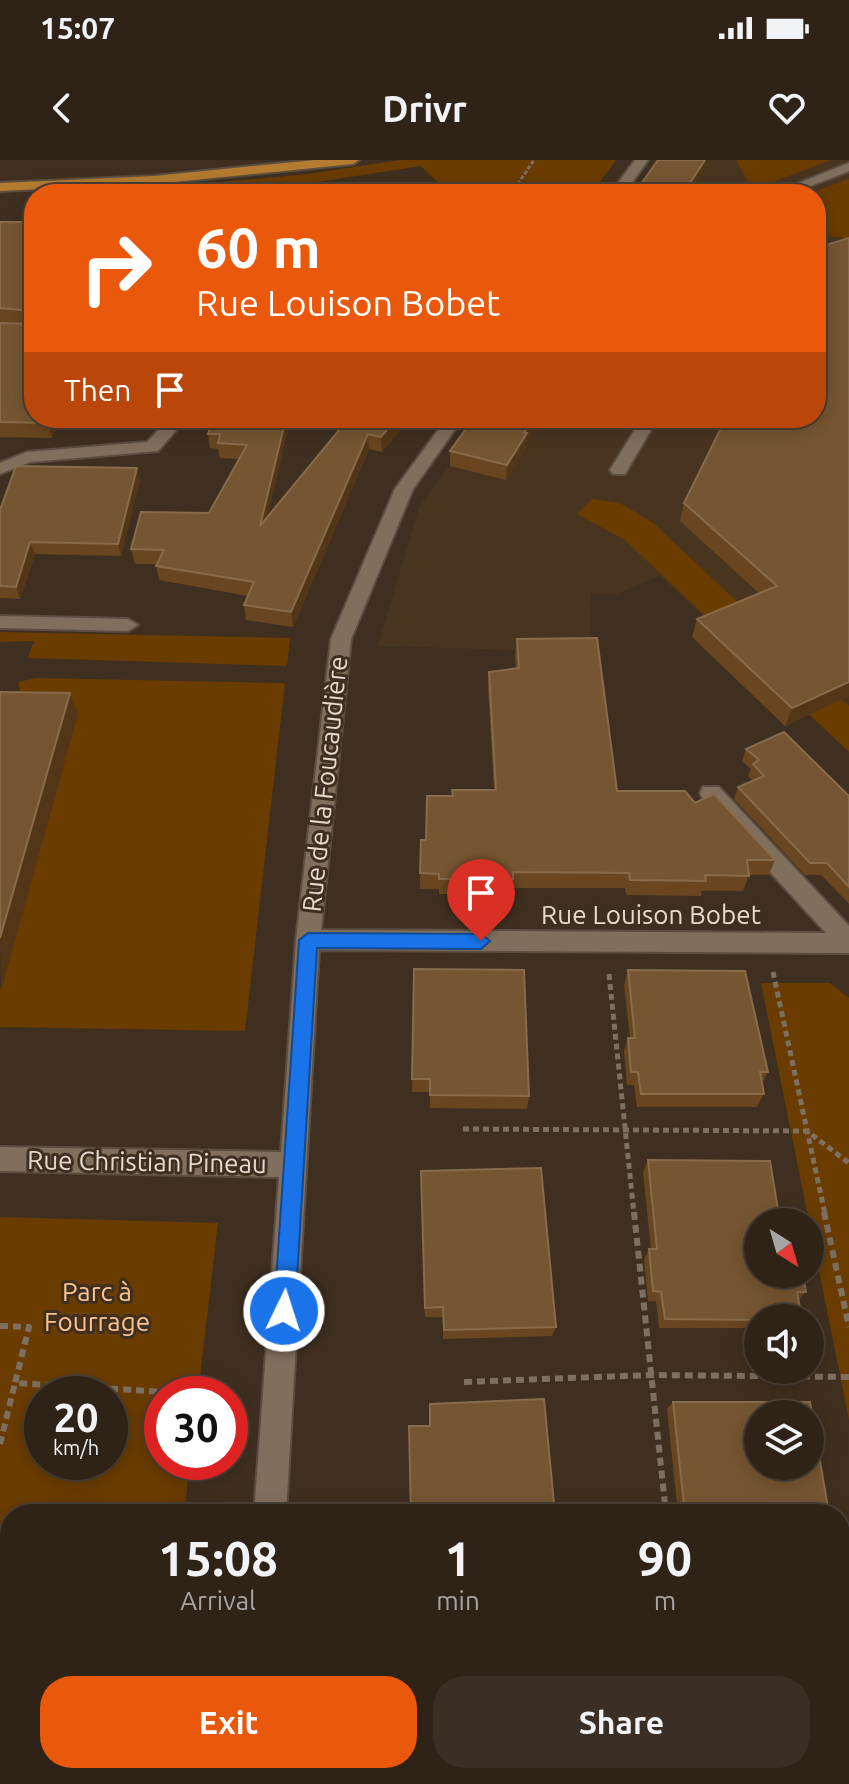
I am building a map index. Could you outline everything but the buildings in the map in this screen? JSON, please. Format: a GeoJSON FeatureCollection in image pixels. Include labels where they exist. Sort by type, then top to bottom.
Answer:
{"type":"FeatureCollection","features":[{"type":"Feature","properties":{"kind":"main road"},"geometry":{"type":"LineString","coordinates":[[172,163],[213,160]]}},
{"type":"Feature","properties":{"kind":"main road"},"geometry":{"type":"LineString","coordinates":[[66,184],[154,180],[353,160]]}},
{"type":"Feature","properties":{"kind":"main road"},"geometry":{"type":"LineString","coordinates":[[0,172],[142,165]]}},
{"type":"Feature","properties":{"kind":"main road"},"geometry":{"type":"LineString","coordinates":[[0,187],[24,186]]}},
{"type":"Feature","properties":{"kind":"street"},"geometry":{"type":"LineString","coordinates":[[624,184],[642,160]]}},
{"type":"Feature","properties":{"kind":"street"},"geometry":{"type":"LineString","coordinates":[[804,184],[849,167]]}},
{"type":"Feature","properties":{"kind":"street"},"geometry":{"type":"LineString","coordinates":[[0,469],[27,457],[152,447],[170,428]]}},
{"type":"Feature","properties":{"kind":"street","name":"Rue de la Foucaudière"},"geometry":{"type":"LineString","coordinates":[[271,1504],[308,940],[341,639],[404,489],[448,428]]}},
{"type":"Feature","properties":{"kind":"street"},"geometry":{"type":"LineString","coordinates":[[619,470],[644,428]]}},
{"type":"Feature","properties":{"kind":"street"},"geometry":{"type":"LineString","coordinates":[[0,622],[128,625]]}},
{"type":"Feature","properties":{"kind":"street","name":"Rue Louison Bobet"},"geometry":{"type":"LineString","coordinates":[[711,793],[849,943]]}},
{"type":"Feature","properties":{"kind":"street","name":"Rue Louison Bobet"},"geometry":{"type":"LineString","coordinates":[[308,940],[849,943]]}},
{"type":"Feature","properties":{"kind":"street","name":"Rue Christian Pineau"},"geometry":{"type":"LineString","coordinates":[[0,1159],[294,1165]]}},
{"type":"Feature","properties":{"kind":"path"},"geometry":{"type":"LineString","coordinates":[[518,184],[534,160]]}},
{"type":"Feature","properties":{"kind":"path"},"geometry":{"type":"LineString","coordinates":[[606,942],[665,1504]]}},
{"type":"Feature","properties":{"kind":"path"},"geometry":{"type":"LineString","coordinates":[[767,944],[849,1327]]}},
{"type":"Feature","properties":{"kind":"path"},"geometry":{"type":"LineString","coordinates":[[463,1129],[807,1131],[849,1163]]}},
{"type":"Feature","properties":{"kind":"path"},"geometry":{"type":"LineString","coordinates":[[0,1326],[29,1327],[0,1444]]}},
{"type":"Feature","properties":{"kind":"path"},"geometry":{"type":"LineString","coordinates":[[464,1382],[651,1375],[849,1377]]}},
{"type":"Feature","properties":{"kind":"path"},"geometry":{"type":"LineString","coordinates":[[15,1383],[144,1391]]}},
{"type":"Feature","properties":{"kind":"shaded area"},"geometry":{"type":"Polygon","coordinates":[[[667,160],[849,160],[849,752],[660,576],[616,594],[591,594],[590,652],[378,646],[419,507],[477,428],[826,428],[826,184],[649,184],[667,160]]]}},
{"type":"Feature","properties":{"kind":"green space"},"geometry":{"type":"Polygon","coordinates":[[[400,160],[616,160],[598,184],[440,184],[421,166],[305,184],[199,184],[308,174],[400,160]]]}},
{"type":"Feature","properties":{"kind":"green space"},"geometry":{"type":"Polygon","coordinates":[[[736,160],[831,160],[768,184],[749,184],[736,160]]]}},
{"type":"Feature","properties":{"kind":"green space"},"geometry":{"type":"Polygon","coordinates":[[[849,179],[849,239],[826,233],[826,187],[849,179]]]}},
{"type":"Feature","properties":{"kind":"green space"},"geometry":{"type":"Polygon","coordinates":[[[592,499],[620,503],[653,523],[849,706],[849,752],[625,540],[577,514],[592,499]]]}},
{"type":"Feature","properties":{"kind":"green space"},"geometry":{"type":"Polygon","coordinates":[[[0,632],[290,638],[287,666],[28,658],[34,641],[0,642],[0,632]]]}},
{"type":"Feature","properties":{"kind":"green space"},"geometry":{"type":"Polygon","coordinates":[[[36,678],[285,683],[245,1031],[0,1027],[0,991],[28,836],[44,836],[77,715],[25,713],[18,682],[36,678]]]}},
{"type":"Feature","properties":{"kind":"green space"},"geometry":{"type":"Polygon","coordinates":[[[761,983],[830,983],[849,998],[849,1420],[822,1288],[824,1208],[806,1208],[761,983]]]}},
{"type":"Feature","properties":{"kind":"green space","name":"Parc à Fourrage"},"geometry":{"type":"Polygon","coordinates":[[[0,1217],[218,1223],[200,1376],[144,1376],[144,1480],[188,1480],[185,1504],[0,1504],[0,1217]]]}},
{"type":"Feature","properties":{"kind":"route"},"geometry":{"type":"LineString","coordinates":[[284,1311],[308,940],[481,941]]}}]}
